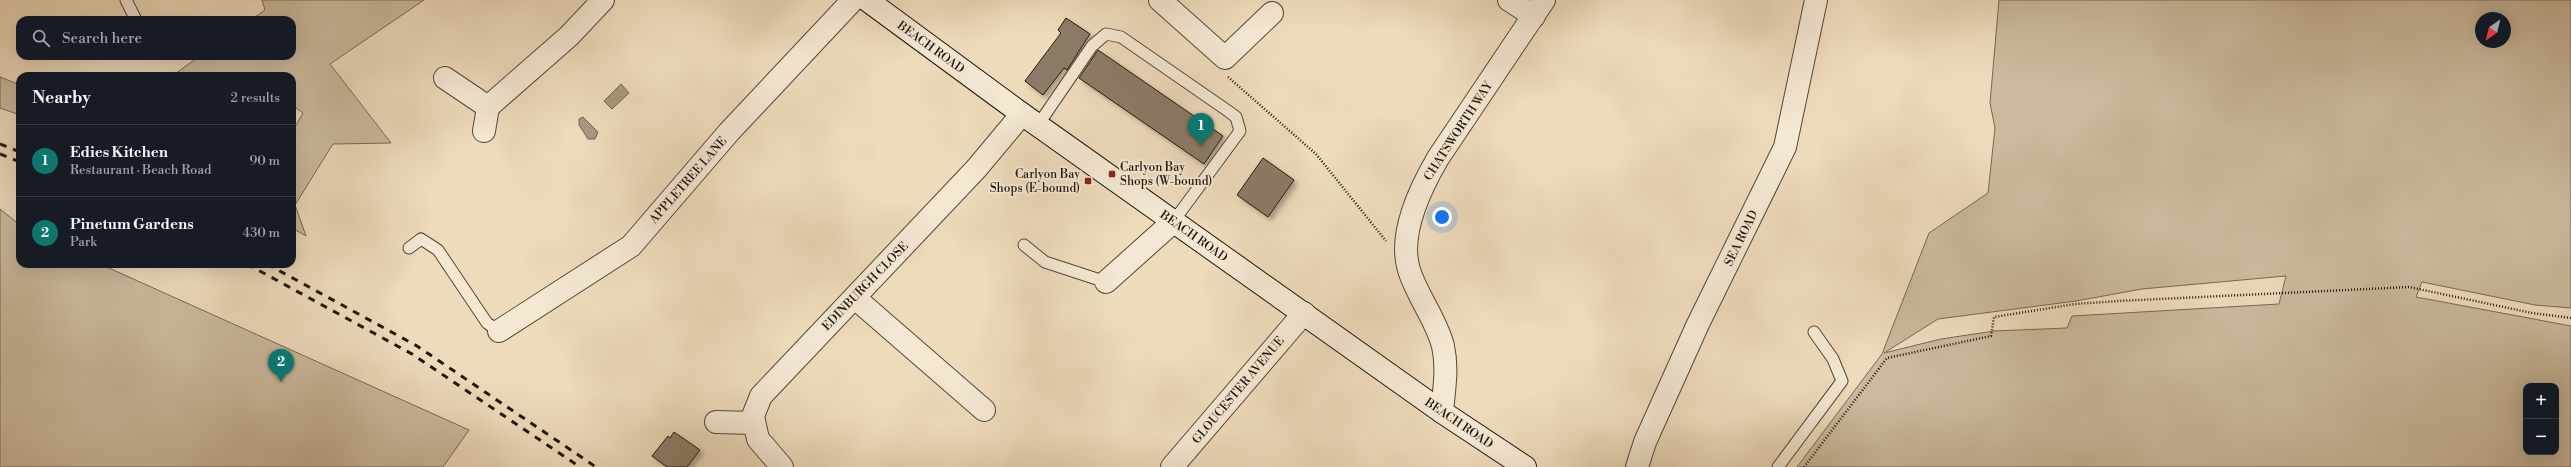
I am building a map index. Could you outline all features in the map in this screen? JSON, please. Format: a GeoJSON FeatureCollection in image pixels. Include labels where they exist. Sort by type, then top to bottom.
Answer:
{"type":"FeatureCollection","features":[{"type":"Feature","properties":{"kind":"street"},"geometry":{"type":"LineString","coordinates":[[484,131],[488,107],[569,36],[603,0]]}},
{"type":"Feature","properties":{"kind":"street","name":"APPLETREE LANE"},"geometry":{"type":"LineString","coordinates":[[499,331],[631,246],[729,132],[853,0]]}},
{"type":"Feature","properties":{"kind":"street","name":"BEACH ROAD"},"geometry":{"type":"LineString","coordinates":[[867,0],[1174,222],[1442,412],[1525,467]]}},
{"type":"Feature","properties":{"kind":"street"},"geometry":{"type":"LineString","coordinates":[[1160,0],[1225,58],[1272,13]]}},
{"type":"Feature","properties":{"kind":"street"},"geometry":{"type":"LineString","coordinates":[[1509,0],[1539,8]]}},
{"type":"Feature","properties":{"kind":"street","name":"SEA ROAD"},"geometry":{"type":"LineString","coordinates":[[1637,467],[1645,442],[1698,324],[1785,147],[1816,0]]}},
{"type":"Feature","properties":{"kind":"street","name":"CHATSWORTH WAY"},"geometry":{"type":"LineString","coordinates":[[1442,412],[1447,378],[1442,345],[1409,270],[1406,247],[1409,226],[1424,182],[1438,158],[1539,8]]}},
{"type":"Feature","properties":{"kind":"street"},"geometry":{"type":"LineString","coordinates":[[445,78],[488,107]]}},
{"type":"Feature","properties":{"kind":"street","name":"EDINBURGH CLOSE"},"geometry":{"type":"LineString","coordinates":[[782,467],[758,439],[752,416],[761,396],[976,169],[1030,119]]}},
{"type":"Feature","properties":{"kind":"street"},"geometry":{"type":"LineString","coordinates":[[1106,282],[1174,222]]}},
{"type":"Feature","properties":{"kind":"street"},"geometry":{"type":"LineString","coordinates":[[854,298],[984,410]]}},
{"type":"Feature","properties":{"kind":"street","name":"GLOUCESTER AVENUE"},"geometry":{"type":"LineString","coordinates":[[1172,467],[1304,313]]}},
{"type":"Feature","properties":{"kind":"street"},"geometry":{"type":"LineString","coordinates":[[716,422],[754,423]]}},
{"type":"Feature","properties":{"kind":"lane"},"geometry":{"type":"LineString","coordinates":[[126,0],[134,16]]}},
{"type":"Feature","properties":{"kind":"lane"},"geometry":{"type":"LineString","coordinates":[[1030,119],[1092,46],[1106,34],[1121,37],[1228,111],[1236,117],[1240,131],[1174,222]]}},
{"type":"Feature","properties":{"kind":"lane"},"geometry":{"type":"LineString","coordinates":[[409,248],[421,239],[438,250],[488,323],[499,331]]}},
{"type":"Feature","properties":{"kind":"lane"},"geometry":{"type":"LineString","coordinates":[[1024,245],[1045,262],[1106,282]]}},
{"type":"Feature","properties":{"kind":"lane"},"geometry":{"type":"LineString","coordinates":[[1778,467],[1842,381],[1833,359],[1814,332]]}},
{"type":"Feature","properties":{"kind":"path"},"geometry":{"type":"LineString","coordinates":[[1225,58],[1228,78],[1316,154],[1389,246]]}},
{"type":"Feature","properties":{"kind":"path"},"geometry":{"type":"LineString","coordinates":[[1804,467],[1887,358],[1991,336],[1994,317],[2075,304],[2111,301],[2410,287],[2532,313],[2571,318]]}},
{"type":"Feature","properties":{"kind":"shaded area"},"geometry":{"type":"Polygon","coordinates":[[[262,0],[424,0],[330,64],[391,143],[333,144],[296,203],[296,125],[303,113],[296,108],[296,72],[178,72],[194,60],[296,60],[296,16],[257,16],[265,10],[262,0]]]}},
{"type":"Feature","properties":{"kind":"shaded area"},"geometry":{"type":"Polygon","coordinates":[[[1999,0],[2571,0],[2571,308],[2535,305],[2422,282],[2416,297],[2571,326],[2571,467],[1797,467],[1882,354],[1929,233],[1988,193],[1995,128],[1990,103],[1999,0]],[[2286,276],[2142,289],[2076,301],[1938,319],[1884,353],[1941,339],[1994,331],[2067,328],[2072,316],[2279,304],[2286,276]]]}},
{"type":"Feature","properties":{"kind":"shaded area"},"geometry":{"type":"Polygon","coordinates":[[[0,77],[16,83],[16,114],[0,108],[0,77]]]}},
{"type":"Feature","properties":{"kind":"shaded area"},"geometry":{"type":"Polygon","coordinates":[[[621,84],[629,93],[612,109],[604,101],[621,84]]]}},
{"type":"Feature","properties":{"kind":"shaded area"},"geometry":{"type":"Polygon","coordinates":[[[583,117],[598,132],[595,139],[588,139],[579,125],[579,119],[583,117]]]}},
{"type":"Feature","properties":{"kind":"shaded area"},"geometry":{"type":"Polygon","coordinates":[[[296,208],[306,236],[296,230],[296,208]]]}},
{"type":"Feature","properties":{"kind":"shaded area"},"geometry":{"type":"Polygon","coordinates":[[[0,209],[16,222],[16,268],[109,268],[469,430],[443,467],[0,467],[0,209]]]}},
{"type":"Feature","properties":{"kind":"building"},"geometry":{"type":"Polygon","coordinates":[[[1066,18],[1090,34],[1067,70],[1064,68],[1043,95],[1025,81],[1061,33],[1058,30],[1066,18]]]}},
{"type":"Feature","properties":{"kind":"building"},"geometry":{"type":"Polygon","coordinates":[[[1098,50],[1223,136],[1204,164],[1079,78],[1098,50]]]}},
{"type":"Feature","properties":{"kind":"building"},"geometry":{"type":"Polygon","coordinates":[[[1263,158],[1294,180],[1268,217],[1237,195],[1263,158]]]}},
{"type":"Feature","properties":{"kind":"building"},"geometry":{"type":"Polygon","coordinates":[[[674,432],[700,450],[687,467],[667,467],[652,456],[668,436],[670,438],[674,432]]]}},
{"type":"Feature","properties":{"kind":"railway"},"geometry":{"type":"LineString","coordinates":[[0,144],[16,150]]}},
{"type":"Feature","properties":{"kind":"railway"},"geometry":{"type":"LineString","coordinates":[[0,154],[16,160]]}},
{"type":"Feature","properties":{"kind":"railway"},"geometry":{"type":"LineString","coordinates":[[254,268],[412,354],[580,467]]}},
{"type":"Feature","properties":{"kind":"railway"},"geometry":{"type":"LineString","coordinates":[[274,268],[417,346],[596,467]]}},
{"type":"Feature","properties":{"kind":"place","name":"Edies Kitchen"},"geometry":{"type":"Point","coordinates":[1201,146]}},
{"type":"Feature","properties":{"kind":"place","name":"Carlyon Bay Shops (W-bound)"},"geometry":{"type":"Point","coordinates":[1112,174]}},
{"type":"Feature","properties":{"kind":"place","name":"Carlyon Bay Shops (E-bound)"},"geometry":{"type":"Point","coordinates":[1088,181]}},
{"type":"Feature","properties":{"kind":"place","name":"Pinetum Gardens"},"geometry":{"type":"Point","coordinates":[281,382]}}]}
